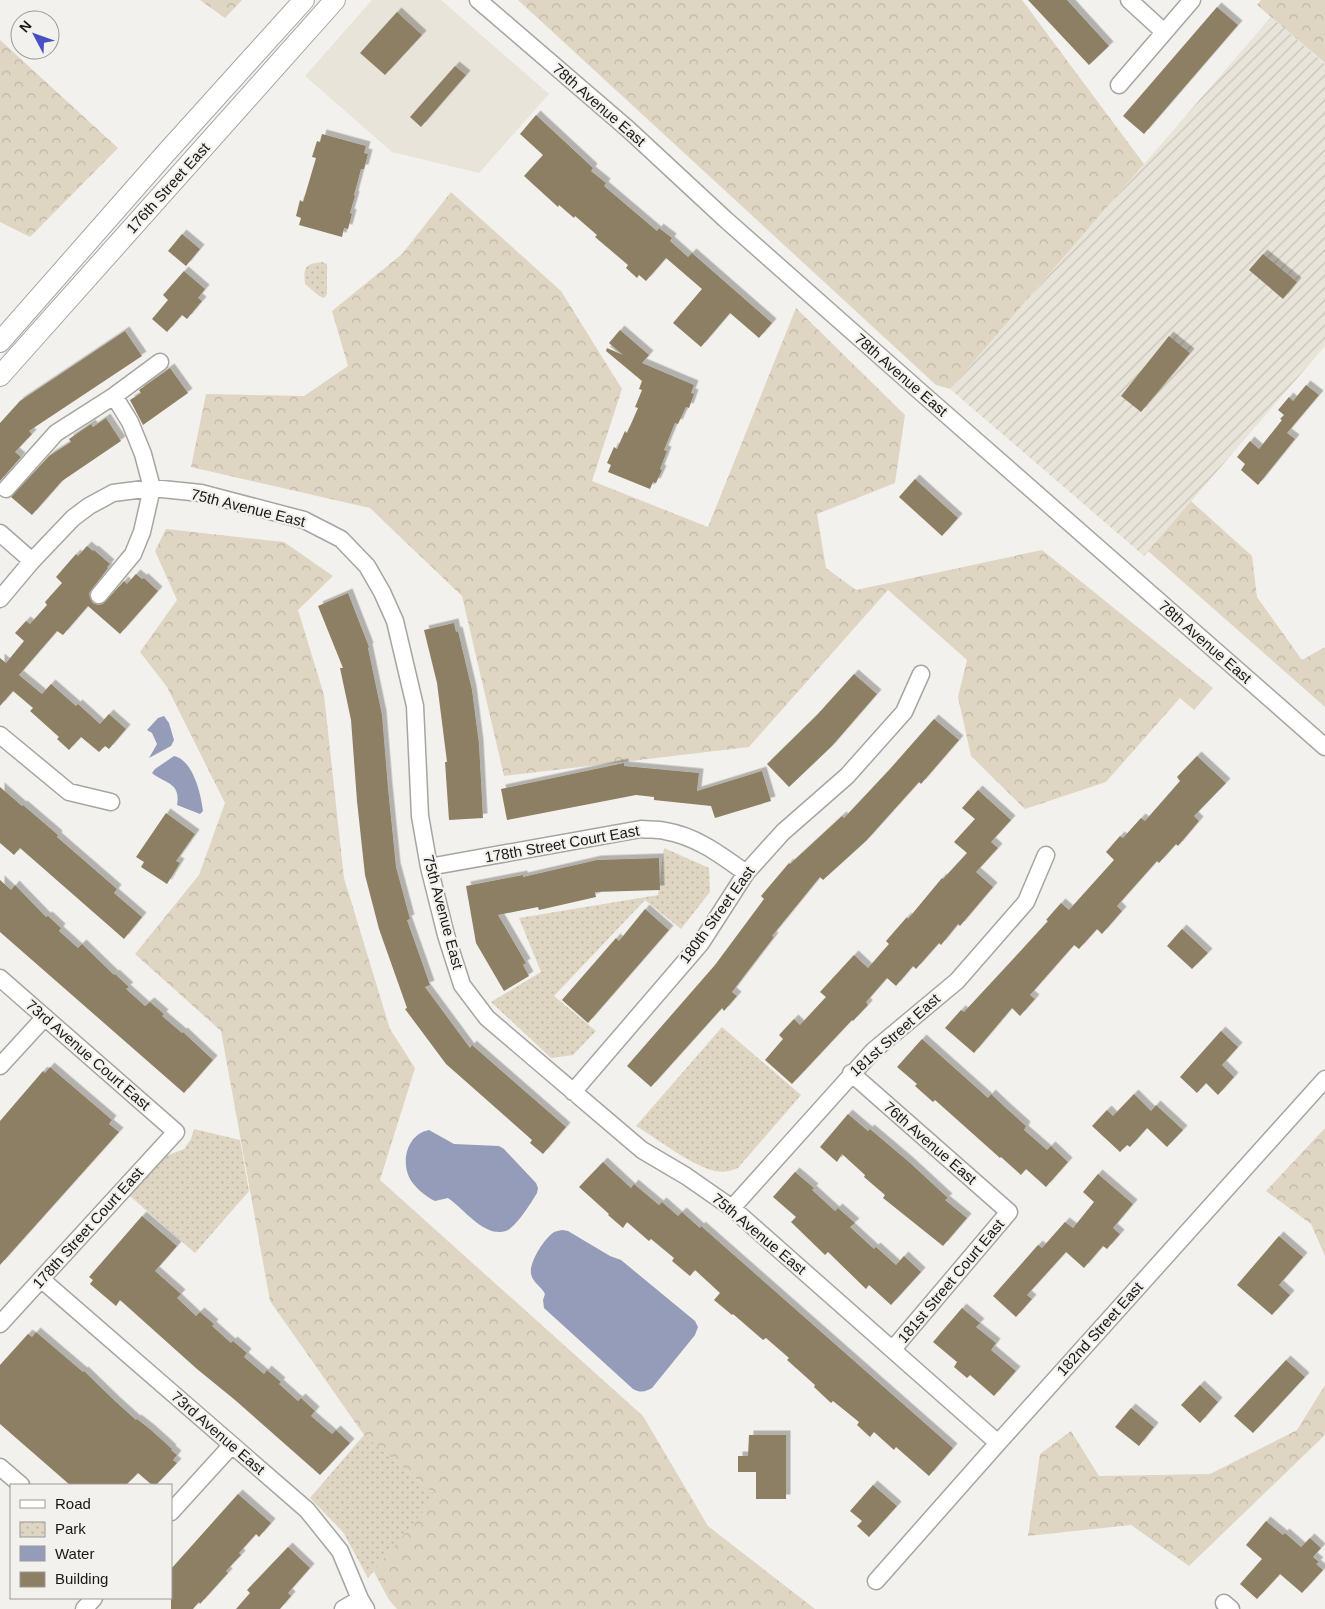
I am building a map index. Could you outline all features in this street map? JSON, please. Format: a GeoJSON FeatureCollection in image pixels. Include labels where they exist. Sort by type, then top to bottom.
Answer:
{"type":"FeatureCollection","features":[{"type":"Feature","properties":{"kind":"main road","name":"176th Street East"},"geometry":{"type":"LineString","coordinates":[[0,342],[165,154],[304,0]]}},
{"type":"Feature","properties":{"kind":"main road","name":"176th Street East"},"geometry":{"type":"LineString","coordinates":[[0,376],[335,0]]}},
{"type":"Feature","properties":{"kind":"street","name":"78th Avenue East"},"geometry":{"type":"LineString","coordinates":[[478,0],[628,130],[909,382],[1325,747]]}},
{"type":"Feature","properties":{"kind":"street"},"geometry":{"type":"LineString","coordinates":[[1129,0],[1164,32]]}},
{"type":"Feature","properties":{"kind":"street"},"geometry":{"type":"LineString","coordinates":[[1119,85],[1192,0]]}},
{"type":"Feature","properties":{"kind":"street"},"geometry":{"type":"LineString","coordinates":[[6,489],[56,433],[114,396],[160,362]]}},
{"type":"Feature","properties":{"kind":"street"},"geometry":{"type":"LineString","coordinates":[[99,595],[133,554],[142,532],[152,488],[143,454],[130,422],[114,396]]}},
{"type":"Feature","properties":{"kind":"street","name":"75th Avenue East"},"geometry":{"type":"LineString","coordinates":[[0,599],[32,561],[73,518],[89,506],[113,493],[152,488],[201,493],[304,520],[341,539],[367,566],[382,592],[395,622],[415,706],[420,816],[429,867],[446,935],[462,985],[487,1018],[573,1092],[642,1150],[686,1176],[732,1208],[998,1442]]}},
{"type":"Feature","properties":{"kind":"street"},"geometry":{"type":"LineString","coordinates":[[0,533],[32,561]]}},
{"type":"Feature","properties":{"kind":"street","name":"180th Street East"},"geometry":{"type":"LineString","coordinates":[[573,1092],[701,943],[746,873],[783,832],[847,776],[904,712],[921,674]]}},
{"type":"Feature","properties":{"kind":"street"},"geometry":{"type":"LineString","coordinates":[[0,735],[69,792],[111,802]]}},
{"type":"Feature","properties":{"kind":"street","name":"178th Street Court East"},"geometry":{"type":"LineString","coordinates":[[429,867],[641,829],[665,831],[692,839],[715,851],[746,873]]}},
{"type":"Feature","properties":{"kind":"street","name":"181st Street East"},"geometry":{"type":"LineString","coordinates":[[732,1208],[872,1051],[957,981],[1026,902],[1046,855]]}},
{"type":"Feature","properties":{"kind":"street","name":"73rd Avenue Court East"},"geometry":{"type":"LineString","coordinates":[[0,978],[176,1132]]}},
{"type":"Feature","properties":{"kind":"street"},"geometry":{"type":"LineString","coordinates":[[0,1066],[45,1017]]}},
{"type":"Feature","properties":{"kind":"street","name":"76th Avenue East"},"geometry":{"type":"LineString","coordinates":[[851,1073],[1009,1212]]}},
{"type":"Feature","properties":{"kind":"street","name":"182nd Street East"},"geometry":{"type":"LineString","coordinates":[[876,1581],[998,1442],[1325,1079]]}},
{"type":"Feature","properties":{"kind":"street","name":"178th Street Court East"},"geometry":{"type":"LineString","coordinates":[[0,1324],[176,1132]]}},
{"type":"Feature","properties":{"kind":"street","name":"181st Street Court East"},"geometry":{"type":"LineString","coordinates":[[893,1349],[1009,1212]]}},
{"type":"Feature","properties":{"kind":"street","name":"73rd Avenue East"},"geometry":{"type":"LineString","coordinates":[[41,1279],[231,1446],[307,1510],[340,1551],[363,1604]]}},
{"type":"Feature","properties":{"kind":"street"},"geometry":{"type":"LineString","coordinates":[[172,1511],[231,1446]]}},
{"type":"Feature","properties":{"kind":"street"},"geometry":{"type":"LineString","coordinates":[[0,1467],[20,1484]]}},
{"type":"Feature","properties":{"kind":"street"},"geometry":{"type":"LineString","coordinates":[[84,1609],[93,1599]]}},
{"type":"Feature","properties":{"kind":"street"},"geometry":{"type":"LineString","coordinates":[[343,1609],[363,1604]]}},
{"type":"Feature","properties":{"kind":"shaded area"},"geometry":{"type":"Polygon","coordinates":[[[372,0],[441,0],[549,94],[479,173],[392,152],[305,76],[372,0]]]}},
{"type":"Feature","properties":{"kind":"shaded area"},"geometry":{"type":"Polygon","coordinates":[[[1271,17],[1325,64],[1325,346],[1144,556],[950,389],[1271,17]]]}},
{"type":"Feature","properties":{"kind":"green space"},"geometry":{"type":"Polygon","coordinates":[[[200,0],[242,0],[225,18],[200,0]]]}},
{"type":"Feature","properties":{"kind":"green space"},"geometry":{"type":"Polygon","coordinates":[[[518,0],[1022,0],[1144,164],[950,389],[936,385],[518,0]]]}},
{"type":"Feature","properties":{"kind":"green space"},"geometry":{"type":"Polygon","coordinates":[[[1261,0],[1325,0],[1325,63],[1257,5],[1261,0]]]}},
{"type":"Feature","properties":{"kind":"green space"},"geometry":{"type":"Polygon","coordinates":[[[0,40],[10,49],[10,60],[22,60],[118,148],[30,237],[0,222],[0,40]]]}},
{"type":"Feature","properties":{"kind":"green space"},"geometry":{"type":"Polygon","coordinates":[[[451,192],[561,291],[622,389],[592,481],[708,527],[796,308],[905,415],[895,483],[817,514],[826,568],[856,590],[1042,550],[1213,688],[1194,710],[1180,698],[1106,782],[1025,809],[971,756],[958,697],[967,660],[888,590],[749,747],[504,776],[462,596],[370,508],[191,467],[206,394],[304,396],[348,366],[332,311],[402,254],[451,192]]]}},
{"type":"Feature","properties":{"kind":"green space"},"geometry":{"type":"Polygon","coordinates":[[[322,262],[327,264],[327,294],[324,298],[305,284],[304,278],[305,270],[309,265],[322,262]]]}},
{"type":"Feature","properties":{"kind":"green space"},"geometry":{"type":"Polygon","coordinates":[[[1191,501],[1252,556],[1257,597],[1302,660],[1325,647],[1325,707],[1148,551],[1191,501]]]}},
{"type":"Feature","properties":{"kind":"green space"},"geometry":{"type":"Polygon","coordinates":[[[166,529],[284,542],[333,576],[298,610],[324,695],[344,878],[390,1029],[415,1068],[380,1180],[643,1416],[708,1526],[815,1609],[397,1609],[389,1600],[373,1570],[436,1496],[364,1435],[270,1301],[221,1031],[135,954],[199,875],[225,803],[167,687],[140,652],[177,600],[155,551],[166,529]]]}},
{"type":"Feature","properties":{"kind":"green space"},"geometry":{"type":"Polygon","coordinates":[[[664,848],[709,868],[710,892],[681,929],[645,900],[554,996],[596,1031],[573,1055],[551,1058],[491,1002],[541,972],[519,918],[658,895],[664,848]]]}},
{"type":"Feature","properties":{"kind":"green space"},"geometry":{"type":"Polygon","coordinates":[[[722,1027],[801,1095],[738,1168],[721,1172],[695,1163],[636,1126],[722,1027]]]}},
{"type":"Feature","properties":{"kind":"green space"},"geometry":{"type":"Polygon","coordinates":[[[1325,1128],[1325,1256],[1311,1224],[1266,1191],[1325,1128]]]}},
{"type":"Feature","properties":{"kind":"green space"},"geometry":{"type":"Polygon","coordinates":[[[194,1129],[240,1140],[249,1191],[195,1253],[130,1196],[166,1156],[184,1149],[191,1139],[194,1129]]]}},
{"type":"Feature","properties":{"kind":"green space"},"geometry":{"type":"Polygon","coordinates":[[[1325,1385],[1325,1435],[1189,1566],[1131,1525],[1028,1536],[1040,1454],[1071,1431],[1099,1476],[1210,1474],[1297,1430],[1325,1385]]]}},
{"type":"Feature","properties":{"kind":"green space"},"geometry":{"type":"Polygon","coordinates":[[[364,1435],[436,1496],[368,1578],[343,1532],[310,1498],[364,1435]]]}},
{"type":"Feature","properties":{"kind":"water"},"geometry":{"type":"Polygon","coordinates":[[[164,716],[169,723],[174,740],[171,746],[149,758],[157,744],[152,733],[147,730],[158,718],[164,716]]]}},
{"type":"Feature","properties":{"kind":"water"},"geometry":{"type":"Polygon","coordinates":[[[174,756],[186,764],[195,779],[203,811],[200,814],[177,805],[177,792],[171,784],[152,773],[174,756]]]}},
{"type":"Feature","properties":{"kind":"water"},"geometry":{"type":"Polygon","coordinates":[[[429,1130],[454,1144],[499,1146],[536,1183],[537,1193],[512,1227],[500,1232],[485,1228],[448,1198],[435,1201],[413,1184],[409,1177],[406,1163],[408,1148],[416,1136],[429,1130]]]}},
{"type":"Feature","properties":{"kind":"water"},"geometry":{"type":"Polygon","coordinates":[[[568,1231],[610,1256],[621,1260],[695,1321],[698,1327],[695,1335],[652,1388],[643,1392],[633,1389],[544,1308],[543,1300],[545,1294],[531,1274],[532,1263],[546,1240],[554,1232],[568,1231]]]}},
{"type":"Feature","properties":{"kind":"building"},"geometry":{"type":"Polygon","coordinates":[[[1028,0],[1067,0],[1109,46],[1089,65],[1028,0]]]}},
{"type":"Feature","properties":{"kind":"building"},"geometry":{"type":"Polygon","coordinates":[[[1217,7],[1238,25],[1144,134],[1123,116],[1217,7]]]}},
{"type":"Feature","properties":{"kind":"building"},"geometry":{"type":"Polygon","coordinates":[[[397,12],[422,35],[385,75],[360,53],[397,12]]]}},
{"type":"Feature","properties":{"kind":"building"},"geometry":{"type":"Polygon","coordinates":[[[455,66],[466,75],[421,127],[410,117],[455,66]]]}},
{"type":"Feature","properties":{"kind":"building"},"geometry":{"type":"Polygon","coordinates":[[[536,115],[593,168],[591,171],[606,183],[604,186],[657,231],[659,228],[672,238],[670,241],[688,257],[692,253],[772,323],[759,338],[730,313],[701,347],[673,323],[702,289],[666,258],[646,281],[639,275],[637,278],[626,268],[628,265],[595,237],[597,235],[575,216],[574,218],[559,205],[558,207],[524,176],[543,155],[520,134],[536,115]]]}},
{"type":"Feature","properties":{"kind":"building"},"geometry":{"type":"Polygon","coordinates":[[[322,134],[366,146],[364,153],[368,154],[364,169],[361,169],[354,195],[348,229],[344,228],[342,237],[299,225],[301,218],[296,216],[300,200],[303,202],[316,158],[312,157],[317,141],[320,142],[322,134]]]}},
{"type":"Feature","properties":{"kind":"building"},"geometry":{"type":"Polygon","coordinates":[[[182,234],[200,249],[186,266],[168,251],[182,234]]]}},
{"type":"Feature","properties":{"kind":"building"},"geometry":{"type":"Polygon","coordinates":[[[1263,254],[1297,282],[1283,299],[1249,270],[1263,254]]]}},
{"type":"Feature","properties":{"kind":"building"},"geometry":{"type":"Polygon","coordinates":[[[184,271],[205,289],[198,298],[202,301],[187,319],[182,315],[167,332],[152,319],[168,300],[163,295],[184,271]]]}},
{"type":"Feature","properties":{"kind":"building"},"geometry":{"type":"Polygon","coordinates":[[[620,330],[649,355],[642,363],[694,385],[691,393],[694,394],[689,408],[686,407],[678,424],[675,423],[664,450],[667,451],[660,469],[662,470],[656,483],[653,482],[650,489],[608,472],[611,465],[607,463],[614,447],[617,449],[625,431],[627,433],[638,408],[635,407],[642,390],[639,389],[642,381],[606,351],[607,348],[623,355],[609,343],[620,330]]]}},
{"type":"Feature","properties":{"kind":"building"},"geometry":{"type":"Polygon","coordinates":[[[125,331],[142,356],[29,431],[32,434],[15,452],[21,457],[0,481],[0,423],[20,401],[125,331]]]}},
{"type":"Feature","properties":{"kind":"building"},"geometry":{"type":"Polygon","coordinates":[[[1169,336],[1190,353],[1141,412],[1121,396],[1169,336]]]}},
{"type":"Feature","properties":{"kind":"building"},"geometry":{"type":"Polygon","coordinates":[[[170,368],[188,393],[143,425],[130,400],[141,393],[139,390],[170,368]]]}},
{"type":"Feature","properties":{"kind":"building"},"geometry":{"type":"Polygon","coordinates":[[[1306,385],[1319,395],[1287,433],[1295,439],[1258,485],[1241,470],[1245,464],[1237,457],[1250,441],[1259,449],[1282,420],[1280,419],[1284,415],[1278,410],[1289,397],[1293,401],[1306,385]]]}},
{"type":"Feature","properties":{"kind":"building"},"geometry":{"type":"Polygon","coordinates":[[[106,418],[121,441],[62,481],[32,515],[11,497],[49,456],[71,442],[69,439],[91,424],[93,427],[106,418]]]}},
{"type":"Feature","properties":{"kind":"building"},"geometry":{"type":"Polygon","coordinates":[[[915,479],[958,518],[942,536],[899,497],[915,479]]]}},
{"type":"Feature","properties":{"kind":"building"},"geometry":{"type":"Polygon","coordinates":[[[87,546],[110,564],[89,593],[93,603],[103,604],[124,581],[127,584],[136,574],[142,579],[144,578],[158,591],[120,634],[88,606],[63,635],[57,631],[19,675],[42,694],[51,684],[76,706],[78,704],[100,724],[109,714],[126,729],[109,749],[105,746],[99,752],[81,737],[69,750],[57,739],[59,737],[30,711],[33,708],[13,691],[0,706],[0,658],[6,663],[24,641],[15,633],[26,621],[30,624],[47,605],[45,602],[62,583],[56,577],[76,554],[78,556],[87,546]]]}},
{"type":"Feature","properties":{"kind":"building"},"geometry":{"type":"Polygon","coordinates":[[[348,593],[369,647],[382,715],[396,867],[410,919],[407,920],[430,985],[425,987],[470,1048],[472,1045],[566,1127],[543,1154],[530,1143],[532,1140],[446,1064],[405,1009],[407,1008],[379,929],[365,875],[351,720],[340,668],[343,668],[318,606],[348,593]]]}},
{"type":"Feature","properties":{"kind":"building"},"geometry":{"type":"Polygon","coordinates":[[[454,623],[456,632],[458,631],[472,690],[479,744],[483,818],[449,820],[445,762],[447,762],[437,683],[424,630],[454,623]]]}},
{"type":"Feature","properties":{"kind":"building"},"geometry":{"type":"Polygon","coordinates":[[[854,674],[877,694],[832,746],[789,787],[767,764],[817,715],[854,674]]]}},
{"type":"Feature","properties":{"kind":"building"},"geometry":{"type":"Polygon","coordinates":[[[934,719],[959,740],[921,784],[919,782],[866,841],[823,880],[820,877],[772,936],[774,937],[732,992],[737,996],[724,1011],[722,1008],[651,1087],[627,1066],[715,965],[764,899],[761,896],[789,863],[842,816],[844,818],[934,719]]]}},
{"type":"Feature","properties":{"kind":"building"},"geometry":{"type":"Polygon","coordinates":[[[1197,756],[1226,783],[1194,816],[1199,821],[1178,846],[1176,844],[1159,863],[1157,861],[1117,906],[1122,911],[1102,934],[1097,929],[1079,949],[1074,945],[1030,995],[1035,999],[1020,1016],[1012,1008],[974,1053],[945,1028],[961,1010],[964,1012],[1003,970],[1048,921],[1046,920],[1061,903],[1069,910],[1114,860],[1106,852],[1120,836],[1123,838],[1141,818],[1145,821],[1180,781],[1177,777],[1197,756]]]}},
{"type":"Feature","properties":{"kind":"building"},"geometry":{"type":"Polygon","coordinates":[[[624,763],[624,766],[699,773],[697,791],[762,771],[771,801],[715,818],[711,806],[654,800],[654,797],[636,795],[507,820],[501,789],[624,763]]]}},
{"type":"Feature","properties":{"kind":"building"},"geometry":{"type":"Polygon","coordinates":[[[0,787],[58,835],[57,837],[117,889],[114,893],[142,917],[124,939],[20,848],[14,855],[0,843],[0,787]]]}},
{"type":"Feature","properties":{"kind":"building"},"geometry":{"type":"Polygon","coordinates":[[[978,790],[1011,820],[991,842],[998,848],[976,872],[993,887],[960,926],[958,924],[941,945],[939,943],[916,969],[913,966],[896,986],[887,978],[866,1002],[868,1005],[792,1084],[765,1060],[783,1039],[779,1035],[794,1019],[800,1025],[826,997],[820,992],[854,955],[868,968],[889,944],[886,941],[967,853],[954,842],[975,819],[962,808],[978,790]]]}},
{"type":"Feature","properties":{"kind":"building"},"geometry":{"type":"Polygon","coordinates":[[[166,813],[195,834],[176,861],[180,863],[167,884],[141,867],[144,862],[136,857],[166,813]]]}},
{"type":"Feature","properties":{"kind":"building"},"geometry":{"type":"Polygon","coordinates":[[[659,858],[660,890],[595,892],[596,897],[539,910],[538,907],[498,915],[526,963],[523,965],[529,976],[504,991],[476,943],[466,886],[523,875],[523,877],[597,860],[659,858]]]}},
{"type":"Feature","properties":{"kind":"building"},"geometry":{"type":"Polygon","coordinates":[[[0,880],[11,890],[15,885],[46,917],[48,916],[61,928],[59,931],[78,948],[82,944],[129,987],[126,989],[145,1006],[150,1002],[164,1014],[162,1016],[183,1032],[213,1060],[184,1093],[0,932],[0,880]]]}},
{"type":"Feature","properties":{"kind":"building"},"geometry":{"type":"Polygon","coordinates":[[[645,909],[669,930],[588,1023],[562,1000],[616,938],[619,941],[645,909]]]}},
{"type":"Feature","properties":{"kind":"building"},"geometry":{"type":"Polygon","coordinates":[[[1182,929],[1208,953],[1192,969],[1167,946],[1182,929]]]}},
{"type":"Feature","properties":{"kind":"building"},"geometry":{"type":"Polygon","coordinates":[[[1221,1031],[1238,1047],[1222,1065],[1234,1077],[1218,1095],[1206,1083],[1197,1093],[1180,1077],[1221,1031]]]}},
{"type":"Feature","properties":{"kind":"building"},"geometry":{"type":"Polygon","coordinates":[[[922,1039],[988,1098],[991,1094],[1026,1126],[1024,1130],[1047,1150],[1051,1146],[1068,1162],[1046,1187],[1026,1169],[1021,1175],[935,1100],[933,1102],[915,1086],[917,1084],[897,1067],[922,1039]]]}},
{"type":"Feature","properties":{"kind":"building"},"geometry":{"type":"Polygon","coordinates":[[[50,1067],[112,1120],[109,1124],[119,1132],[0,1265],[0,1121],[43,1071],[45,1073],[50,1067]]]}},
{"type":"Feature","properties":{"kind":"building"},"geometry":{"type":"Polygon","coordinates":[[[1134,1094],[1151,1111],[1156,1105],[1183,1130],[1167,1147],[1147,1128],[1130,1147],[1127,1145],[1120,1152],[1092,1126],[1107,1110],[1113,1116],[1134,1094]]]}},
{"type":"Feature","properties":{"kind":"building"},"geometry":{"type":"Polygon","coordinates":[[[848,1114],[868,1131],[870,1129],[909,1162],[948,1198],[945,1200],[967,1218],[943,1246],[883,1198],[885,1195],[842,1154],[837,1162],[820,1147],[848,1114]]]}},
{"type":"Feature","properties":{"kind":"building"},"geometry":{"type":"Polygon","coordinates":[[[603,1162],[631,1188],[634,1184],[659,1205],[662,1202],[678,1216],[682,1212],[700,1228],[701,1226],[953,1448],[929,1476],[896,1447],[894,1450],[874,1432],[870,1437],[857,1425],[859,1422],[833,1401],[831,1403],[814,1387],[815,1385],[787,1360],[789,1358],[766,1338],[763,1340],[714,1300],[720,1293],[695,1270],[690,1276],[672,1261],[674,1258],[651,1239],[649,1241],[627,1222],[623,1228],[608,1215],[579,1187],[603,1162]]]}},
{"type":"Feature","properties":{"kind":"building"},"geometry":{"type":"Polygon","coordinates":[[[795,1172],[814,1188],[812,1190],[835,1211],[838,1208],[855,1223],[850,1227],[874,1249],[876,1247],[896,1265],[904,1256],[921,1272],[891,1305],[869,1285],[866,1289],[828,1252],[825,1255],[791,1222],[796,1217],[773,1197],[795,1172]]]}},
{"type":"Feature","properties":{"kind":"building"},"geometry":{"type":"Polygon","coordinates":[[[1098,1174],[1133,1204],[1113,1228],[1120,1234],[1107,1249],[1103,1246],[1084,1268],[1066,1252],[1027,1295],[1032,1299],[1016,1317],[993,1296],[1038,1245],[1042,1248],[1065,1222],[1073,1228],[1094,1202],[1083,1192],[1098,1174]]]}},
{"type":"Feature","properties":{"kind":"building"},"geometry":{"type":"Polygon","coordinates":[[[142,1216],[177,1246],[155,1271],[181,1294],[177,1298],[196,1316],[200,1312],[214,1324],[212,1326],[231,1343],[233,1341],[247,1353],[244,1357],[264,1374],[267,1370],[298,1401],[301,1398],[315,1411],[311,1416],[332,1434],[336,1430],[350,1443],[320,1475],[120,1300],[116,1306],[90,1284],[93,1280],[89,1277],[142,1216]]]}},
{"type":"Feature","properties":{"kind":"building"},"geometry":{"type":"Polygon","coordinates":[[[1279,1236],[1303,1257],[1279,1285],[1290,1295],[1272,1315],[1237,1285],[1279,1236]]]}},
{"type":"Feature","properties":{"kind":"building"},"geometry":{"type":"Polygon","coordinates":[[[962,1308],[980,1323],[976,1327],[996,1343],[991,1350],[1016,1371],[994,1396],[970,1375],[967,1378],[954,1367],[957,1362],[933,1342],[962,1308]]]}},
{"type":"Feature","properties":{"kind":"building"},"geometry":{"type":"Polygon","coordinates":[[[36,1332],[84,1371],[136,1420],[151,1430],[172,1449],[177,1455],[173,1460],[177,1463],[157,1484],[151,1484],[138,1473],[127,1484],[69,1484],[0,1424],[0,1365],[28,1334],[32,1337],[36,1332]]]}},
{"type":"Feature","properties":{"kind":"building"},"geometry":{"type":"Polygon","coordinates":[[[1286,1360],[1305,1377],[1253,1433],[1234,1416],[1286,1360]]]}},
{"type":"Feature","properties":{"kind":"building"},"geometry":{"type":"Polygon","coordinates":[[[1200,1385],[1218,1402],[1200,1423],[1181,1405],[1200,1385]]]}},
{"type":"Feature","properties":{"kind":"building"},"geometry":{"type":"Polygon","coordinates":[[[1131,1408],[1154,1427],[1139,1446],[1115,1427],[1131,1408]]]}},
{"type":"Feature","properties":{"kind":"building"},"geometry":{"type":"Polygon","coordinates":[[[749,1435],[786,1435],[786,1499],[756,1499],[756,1472],[738,1472],[738,1456],[748,1456],[749,1435]]]}},
{"type":"Feature","properties":{"kind":"building"},"geometry":{"type":"Polygon","coordinates":[[[873,1485],[897,1506],[869,1537],[857,1526],[862,1521],[850,1511],[873,1485]]]}},
{"type":"Feature","properties":{"kind":"building"},"geometry":{"type":"Polygon","coordinates":[[[238,1494],[271,1523],[259,1537],[256,1534],[239,1553],[241,1555],[226,1571],[228,1573],[200,1604],[199,1602],[193,1609],[171,1609],[172,1568],[238,1494]]]}},
{"type":"Feature","properties":{"kind":"building"},"geometry":{"type":"Polygon","coordinates":[[[1266,1521],[1283,1535],[1285,1533],[1301,1547],[1310,1538],[1321,1548],[1313,1557],[1319,1562],[1316,1564],[1323,1570],[1302,1593],[1280,1574],[1257,1599],[1240,1584],[1262,1559],[1246,1545],[1266,1521]]]}},
{"type":"Feature","properties":{"kind":"building"},"geometry":{"type":"Polygon","coordinates":[[[288,1547],[310,1568],[288,1593],[291,1596],[280,1609],[236,1609],[250,1593],[247,1590],[288,1547]]]}}]}
